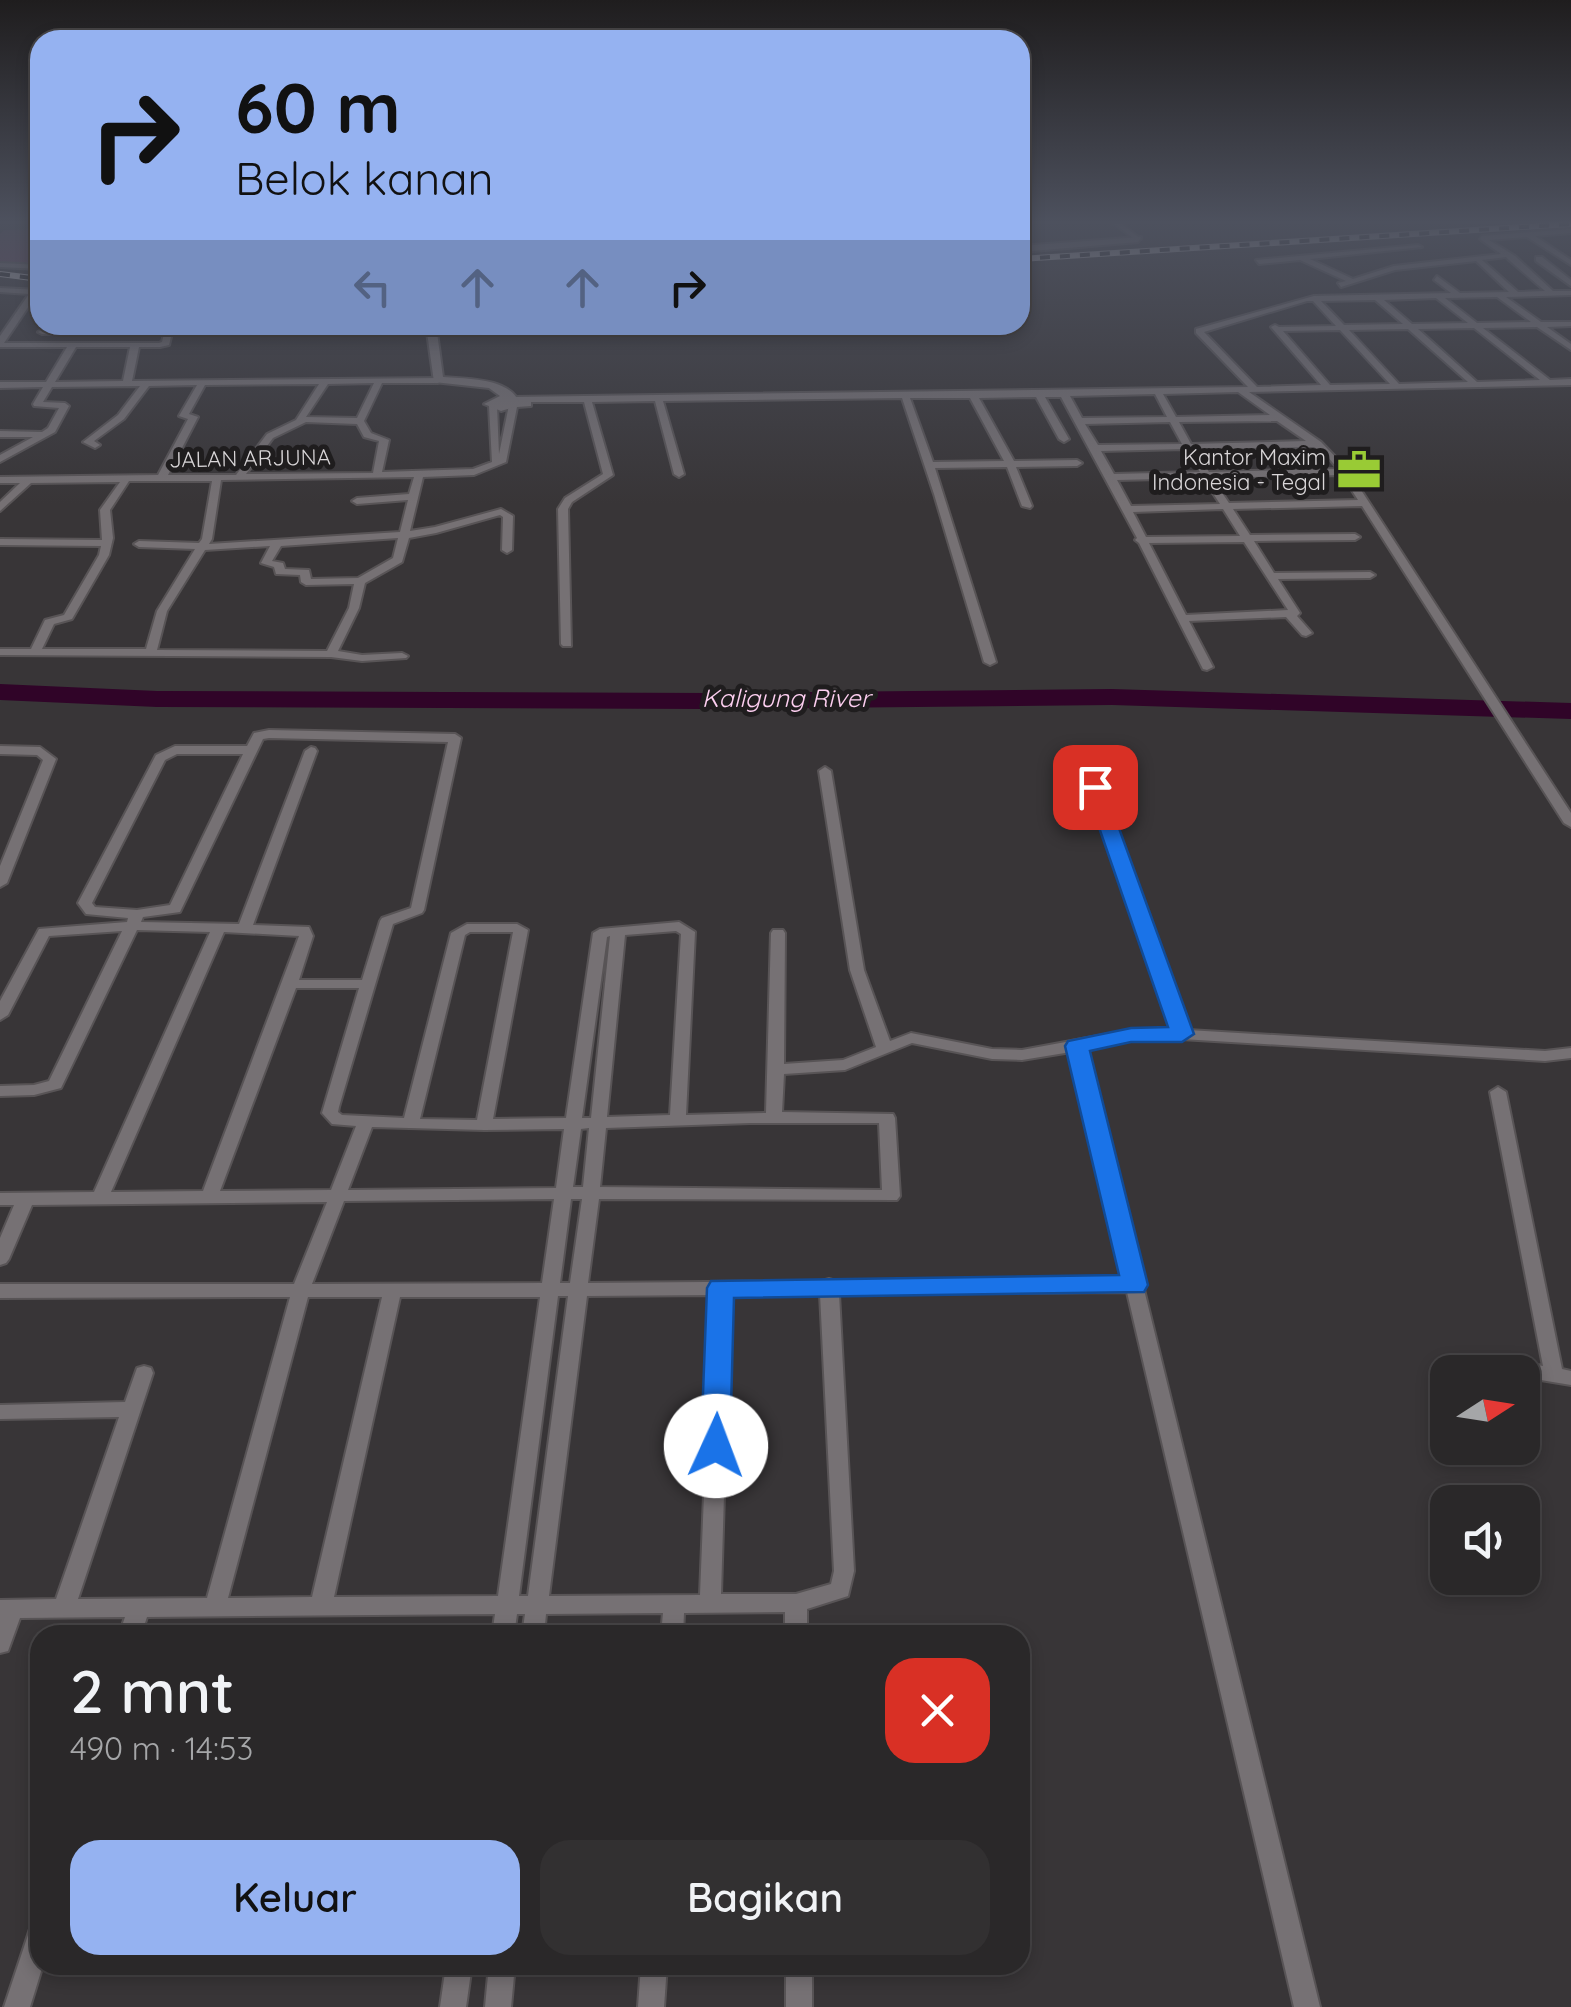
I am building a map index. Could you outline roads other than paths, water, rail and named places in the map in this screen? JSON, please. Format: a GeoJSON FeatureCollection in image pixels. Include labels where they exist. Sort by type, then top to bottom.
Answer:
{"type":"FeatureCollection","features":[{"type":"Feature","properties":{"kind":"street"},"geometry":{"type":"LineString","coordinates":[[0,360],[3,344],[21,317]]}},
{"type":"Feature","properties":{"kind":"street"},"geometry":{"type":"LineString","coordinates":[[1245,317],[1199,330],[1255,390]]}},
{"type":"Feature","properties":{"kind":"street"},"geometry":{"type":"LineString","coordinates":[[1265,317],[1328,388]]}},
{"type":"Feature","properties":{"kind":"street"},"geometry":{"type":"LineString","coordinates":[[1333,317],[1397,386]]}},
{"type":"Feature","properties":{"kind":"street"},"geometry":{"type":"LineString","coordinates":[[1400,317],[1476,384]]}},
{"type":"Feature","properties":{"kind":"street"},"geometry":{"type":"LineString","coordinates":[[1463,317],[1546,382]]}},
{"type":"Feature","properties":{"kind":"street"},"geometry":{"type":"LineString","coordinates":[[1529,317],[1571,348]]}},
{"type":"Feature","properties":{"kind":"street"},"geometry":{"type":"LineString","coordinates":[[1276,328],[1571,324]]}},
{"type":"Feature","properties":{"kind":"street"},"geometry":{"type":"LineString","coordinates":[[33,345],[40,335]]}},
{"type":"Feature","properties":{"kind":"street"},"geometry":{"type":"LineString","coordinates":[[3,344],[135,346],[166,343],[168,335]]}},
{"type":"Feature","properties":{"kind":"street"},"geometry":{"type":"LineString","coordinates":[[432,335],[438,380]]}},
{"type":"Feature","properties":{"kind":"street"},"geometry":{"type":"LineString","coordinates":[[0,459],[57,424],[66,408],[37,404],[73,345]]}},
{"type":"Feature","properties":{"kind":"street"},"geometry":{"type":"LineString","coordinates":[[127,384],[135,346]]}},
{"type":"Feature","properties":{"kind":"street"},"geometry":{"type":"LineString","coordinates":[[0,385],[438,380],[499,388],[513,402]]}},
{"type":"Feature","properties":{"kind":"street"},"geometry":{"type":"LineString","coordinates":[[360,420],[379,381]]}},
{"type":"Feature","properties":{"kind":"street"},"geometry":{"type":"LineString","coordinates":[[303,420],[300,416],[324,382]]}},
{"type":"Feature","properties":{"kind":"street"},"geometry":{"type":"LineString","coordinates":[[493,403],[587,398],[1064,394],[1571,382]]}},
{"type":"Feature","properties":{"kind":"street"},"geometry":{"type":"LineString","coordinates":[[95,445],[88,442],[116,422],[146,384]]}},
{"type":"Feature","properties":{"kind":"street"},"geometry":{"type":"LineString","coordinates":[[161,479],[194,417],[183,416],[202,384]]}},
{"type":"Feature","properties":{"kind":"street"},"geometry":{"type":"LineString","coordinates":[[480,384],[493,403],[494,460],[498,463],[503,460],[513,402]]}},
{"type":"Feature","properties":{"kind":"street"},"geometry":{"type":"LineString","coordinates":[[1240,390],[1318,444],[1345,472],[1571,823]]}},
{"type":"Feature","properties":{"kind":"street"},"geometry":{"type":"LineString","coordinates":[[1157,391],[1188,447],[1295,614],[1183,618]]}},
{"type":"Feature","properties":{"kind":"street"},"geometry":{"type":"LineString","coordinates":[[904,393],[990,662]]}},
{"type":"Feature","properties":{"kind":"street"},"geometry":{"type":"LineString","coordinates":[[1039,394],[1064,439]]}},
{"type":"Feature","properties":{"kind":"street"},"geometry":{"type":"LineString","coordinates":[[1064,394],[1096,448],[1206,668]]}},
{"type":"Feature","properties":{"kind":"street"},"geometry":{"type":"LineString","coordinates":[[973,395],[1010,463],[1027,506]]}},
{"type":"Feature","properties":{"kind":"street"},"geometry":{"type":"LineString","coordinates":[[658,397],[679,474]]}},
{"type":"Feature","properties":{"kind":"street"},"geometry":{"type":"LineString","coordinates":[[567,644],[562,509],[568,500],[608,475],[587,398]]}},
{"type":"Feature","properties":{"kind":"street"},"geometry":{"type":"LineString","coordinates":[[1080,421],[1278,418]]}},
{"type":"Feature","properties":{"kind":"street"},"geometry":{"type":"LineString","coordinates":[[238,478],[270,436],[303,420],[360,420]]}},
{"type":"Feature","properties":{"kind":"street"},"geometry":{"type":"LineString","coordinates":[[360,420],[367,434],[384,440],[377,475]]}},
{"type":"Feature","properties":{"kind":"street"},"geometry":{"type":"LineString","coordinates":[[0,434],[44,434]]}},
{"type":"Feature","properties":{"kind":"street"},"geometry":{"type":"LineString","coordinates":[[1096,448],[1318,444]]}},
{"type":"Feature","properties":{"kind":"street"},"geometry":{"type":"LineString","coordinates":[[930,465],[1078,462]]}},
{"type":"Feature","properties":{"kind":"street","name":"JALAN ARJUNA"},"geometry":{"type":"LineString","coordinates":[[0,480],[419,474],[474,472],[498,463]]}},
{"type":"Feature","properties":{"kind":"street"},"geometry":{"type":"LineString","coordinates":[[1110,477],[1345,472]]}},
{"type":"Feature","properties":{"kind":"street"},"geometry":{"type":"LineString","coordinates":[[278,542],[266,563],[280,565],[280,572],[305,572],[306,582],[360,582],[398,560],[419,474]]}},
{"type":"Feature","properties":{"kind":"street"},"geometry":{"type":"LineString","coordinates":[[150,652],[162,611],[202,547],[217,478]]}},
{"type":"Feature","properties":{"kind":"street"},"geometry":{"type":"LineString","coordinates":[[35,653],[48,622],[68,618],[97,569],[107,543],[106,510],[126,479]]}},
{"type":"Feature","properties":{"kind":"street"},"geometry":{"type":"LineString","coordinates":[[0,508],[28,480]]}},
{"type":"Feature","properties":{"kind":"street"},"geometry":{"type":"LineString","coordinates":[[357,501],[414,497]]}},
{"type":"Feature","properties":{"kind":"street"},"geometry":{"type":"LineString","coordinates":[[1126,509],[1364,503]]}},
{"type":"Feature","properties":{"kind":"street"},"geometry":{"type":"LineString","coordinates":[[139,544],[202,547],[406,534],[501,512],[508,516],[510,524],[507,550]]}},
{"type":"Feature","properties":{"kind":"street"},"geometry":{"type":"LineString","coordinates":[[1140,540],[1355,537]]}},
{"type":"Feature","properties":{"kind":"street"},"geometry":{"type":"LineString","coordinates":[[0,542],[107,543]]}},
{"type":"Feature","properties":{"kind":"street"},"geometry":{"type":"LineString","coordinates":[[1272,576],[1370,574]]}},
{"type":"Feature","properties":{"kind":"street"},"geometry":{"type":"LineString","coordinates":[[332,654],[354,608],[360,582]]}},
{"type":"Feature","properties":{"kind":"street"},"geometry":{"type":"LineString","coordinates":[[1291,616],[1306,633]]}},
{"type":"Feature","properties":{"kind":"street"},"geometry":{"type":"LineString","coordinates":[[0,652],[402,656]]}},
{"type":"Feature","properties":{"kind":"street"},"geometry":{"type":"LineString","coordinates":[[0,1014],[44,932],[134,920],[175,909],[256,738],[269,734],[455,738],[417,910],[387,921],[330,1113],[338,1120],[484,1126],[774,1115],[887,1118],[890,1196],[210,1195],[0,1199]]}},
{"type":"Feature","properties":{"kind":"street"},"geometry":{"type":"LineString","coordinates":[[0,750],[40,751],[50,759],[0,883]]}},
{"type":"Feature","properties":{"kind":"street"},"geometry":{"type":"LineString","coordinates":[[210,1195],[290,984],[306,936],[304,930],[134,920],[92,911],[86,903],[160,758],[175,750],[251,750]]}},
{"type":"Feature","properties":{"kind":"street"},"geometry":{"type":"LineString","coordinates":[[245,927],[310,752]]}},
{"type":"Feature","properties":{"kind":"street"},"geometry":{"type":"LineString","coordinates":[[825,772],[857,970],[884,1048]]}},
{"type":"Feature","properties":{"kind":"street"},"geometry":{"type":"LineString","coordinates":[[1095,787],[1182,1034]]}},
{"type":"Feature","properties":{"kind":"street"},"geometry":{"type":"LineString","coordinates":[[0,1091],[34,1090],[55,1084],[134,920]]}},
{"type":"Feature","properties":{"kind":"street"},"geometry":{"type":"LineString","coordinates":[[503,1625],[598,935],[680,926],[688,932],[678,1120]]}},
{"type":"Feature","properties":{"kind":"street"},"geometry":{"type":"LineString","coordinates":[[100,1198],[219,927]]}},
{"type":"Feature","properties":{"kind":"street"},"geometry":{"type":"LineString","coordinates":[[410,1124],[458,934],[467,928],[517,928],[521,930],[484,1126]]}},
{"type":"Feature","properties":{"kind":"street"},"geometry":{"type":"LineString","coordinates":[[534,1625],[600,1122],[618,930]]}},
{"type":"Feature","properties":{"kind":"street"},"geometry":{"type":"LineString","coordinates":[[774,1115],[778,933]]}},
{"type":"Feature","properties":{"kind":"street"},"geometry":{"type":"LineString","coordinates":[[290,984],[368,984]]}},
{"type":"Feature","properties":{"kind":"street"},"geometry":{"type":"LineString","coordinates":[[776,1070],[844,1065],[911,1038],[992,1054],[1022,1055],[1131,1035],[1182,1034],[1545,1056],[1571,1052]]}},
{"type":"Feature","properties":{"kind":"street"},"geometry":{"type":"LineString","coordinates":[[1077,1046],[1307,2007]]}},
{"type":"Feature","properties":{"kind":"street"},"geometry":{"type":"LineString","coordinates":[[1498,1092],[1562,1377]]}},
{"type":"Feature","properties":{"kind":"street"},"geometry":{"type":"LineString","coordinates":[[215,1607],[302,1289],[366,1122]]}},
{"type":"Feature","properties":{"kind":"street"},"geometry":{"type":"LineString","coordinates":[[0,1259],[25,1200]]}},
{"type":"Feature","properties":{"kind":"street"},"geometry":{"type":"LineString","coordinates":[[0,1644],[6,1609],[506,1602],[796,1604],[841,1590],[844,1571],[829,1285]]}},
{"type":"Feature","properties":{"kind":"street"},"geometry":{"type":"LineString","coordinates":[[0,1291],[1134,1285]]}},
{"type":"Feature","properties":{"kind":"street"},"geometry":{"type":"LineString","coordinates":[[710,1603],[721,1288]]}},
{"type":"Feature","properties":{"kind":"street"},"geometry":{"type":"LineString","coordinates":[[320,1606],[393,1289]]}},
{"type":"Feature","properties":{"kind":"street"},"geometry":{"type":"LineString","coordinates":[[64,1608],[144,1374]]}},
{"type":"Feature","properties":{"kind":"street"},"geometry":{"type":"LineString","coordinates":[[535,1377],[567,1376]]}},
{"type":"Feature","properties":{"kind":"street"},"geometry":{"type":"LineString","coordinates":[[0,1412],[132,1409]]}},
{"type":"Feature","properties":{"kind":"street"},"geometry":{"type":"LineString","coordinates":[[673,1625],[674,1604]]}},
{"type":"Feature","properties":{"kind":"street"},"geometry":{"type":"LineString","coordinates":[[796,1604],[796,1625]]}},
{"type":"Feature","properties":{"kind":"street"},"geometry":{"type":"LineString","coordinates":[[133,1625],[139,1608]]}},
{"type":"Feature","properties":{"kind":"street"},"geometry":{"type":"LineString","coordinates":[[17,2007],[30,1966]]}},
{"type":"Feature","properties":{"kind":"street"},"geometry":{"type":"LineString","coordinates":[[453,2007],[458,1975]]}},
{"type":"Feature","properties":{"kind":"street"},"geometry":{"type":"LineString","coordinates":[[498,2007],[501,1975]]}},
{"type":"Feature","properties":{"kind":"street"},"geometry":{"type":"LineString","coordinates":[[652,2007],[654,1975]]}},
{"type":"Feature","properties":{"kind":"street"},"geometry":{"type":"LineString","coordinates":[[798,1975],[799,2007]]}},
{"type":"Feature","properties":{"kind":"waterway","name":"Kaligung River"},"geometry":{"type":"LineString","coordinates":[[0,692],[157,699],[708,701],[1112,697],[1571,711]]}},
{"type":"Feature","properties":{"kind":"place","name":"Kantor Maxim Indonesia - Tegal"},"geometry":{"type":"Point","coordinates":[1359,470]}}]}
